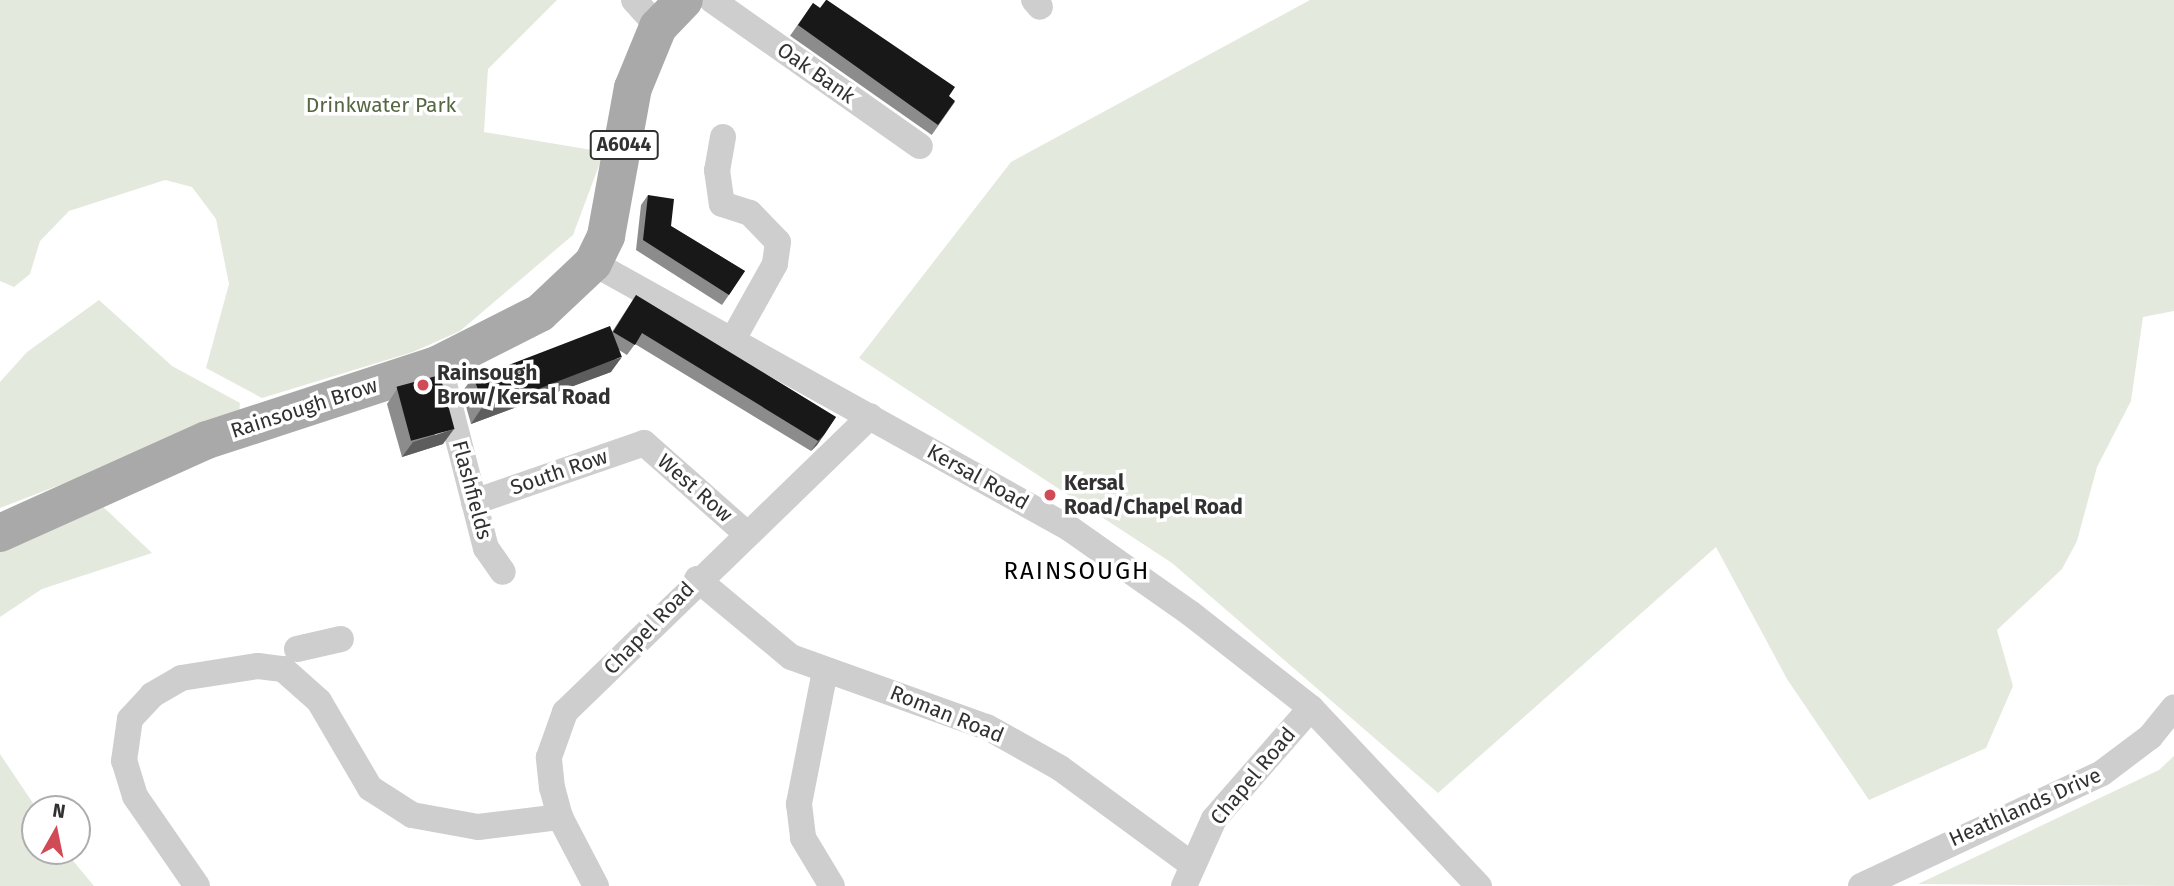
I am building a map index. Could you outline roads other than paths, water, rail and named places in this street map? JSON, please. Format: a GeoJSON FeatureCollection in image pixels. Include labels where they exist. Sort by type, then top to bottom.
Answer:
{"type":"FeatureCollection","features":[{"type":"Feature","properties":{"kind":"main road","name":"A6044"},"geometry":{"type":"LineString","coordinates":[[593,263],[615,202],[646,13],[684,0]]}},
{"type":"Feature","properties":{"kind":"main road","name":"Rainsough Brow"},"geometry":{"type":"LineString","coordinates":[[0,533],[207,440],[439,364],[523,325],[593,263]]}},
{"type":"Feature","properties":{"kind":"street","name":"Oak Bank"},"geometry":{"type":"LineString","coordinates":[[712,0],[919,146]]}},
{"type":"Feature","properties":{"kind":"street"},"geometry":{"type":"LineString","coordinates":[[723,136],[717,170],[722,204],[750,213],[778,242],[775,264],[732,341]]}},
{"type":"Feature","properties":{"kind":"street","name":"Kersal Road"},"geometry":{"type":"LineString","coordinates":[[593,263],[1069,528],[1311,708],[1479,886]]}},
{"type":"Feature","properties":{"kind":"street","name":"Flashfields"},"geometry":{"type":"LineString","coordinates":[[439,364],[486,548],[503,572]]}},
{"type":"Feature","properties":{"kind":"street","name":"Chapel Road"},"geometry":{"type":"LineString","coordinates":[[596,886],[560,817],[549,757],[565,712],[697,579],[870,416]]}},
{"type":"Feature","properties":{"kind":"street","name":"South Row"},"geometry":{"type":"LineString","coordinates":[[474,502],[644,443]]}},
{"type":"Feature","properties":{"kind":"street","name":"West Row"},"geometry":{"type":"LineString","coordinates":[[644,443],[747,534]]}},
{"type":"Feature","properties":{"kind":"street","name":"Roman Road"},"geometry":{"type":"LineString","coordinates":[[697,579],[760,637],[825,671],[987,727],[1060,768],[1188,875]]}},
{"type":"Feature","properties":{"kind":"street"},"geometry":{"type":"LineString","coordinates":[[297,649],[341,639]]}},
{"type":"Feature","properties":{"kind":"street"},"geometry":{"type":"LineString","coordinates":[[197,886],[145,814],[124,761],[130,719],[152,695],[181,678],[258,666],[283,669],[319,701],[370,789],[412,815],[478,827],[560,817]]}},
{"type":"Feature","properties":{"kind":"street"},"geometry":{"type":"LineString","coordinates":[[825,671],[799,804],[803,838],[832,886]]}},
{"type":"Feature","properties":{"kind":"street","name":"Heathlands Drive"},"geometry":{"type":"LineString","coordinates":[[1861,886],[2102,773],[2150,737],[2174,707]]}},
{"type":"Feature","properties":{"kind":"street","name":"Chapel Road"},"geometry":{"type":"LineString","coordinates":[[1188,875],[1214,819],[1311,708]]}},
{"type":"Feature","properties":{"kind":"place","name":"Rainsough Brow/Kersal Road"},"geometry":{"type":"Point","coordinates":[423,385]}},
{"type":"Feature","properties":{"kind":"place","name":"Kersal Road/Chapel Road"},"geometry":{"type":"Point","coordinates":[1050,495]}},
{"type":"Feature","properties":{"kind":"district","name":"RAINSOUGH"},"geometry":{"type":"Point","coordinates":[1077,572]}},
{"type":"Feature","properties":{"kind":"park label","name":"Drinkwater Park"},"geometry":{"type":"Point","coordinates":[381,105]}}]}
